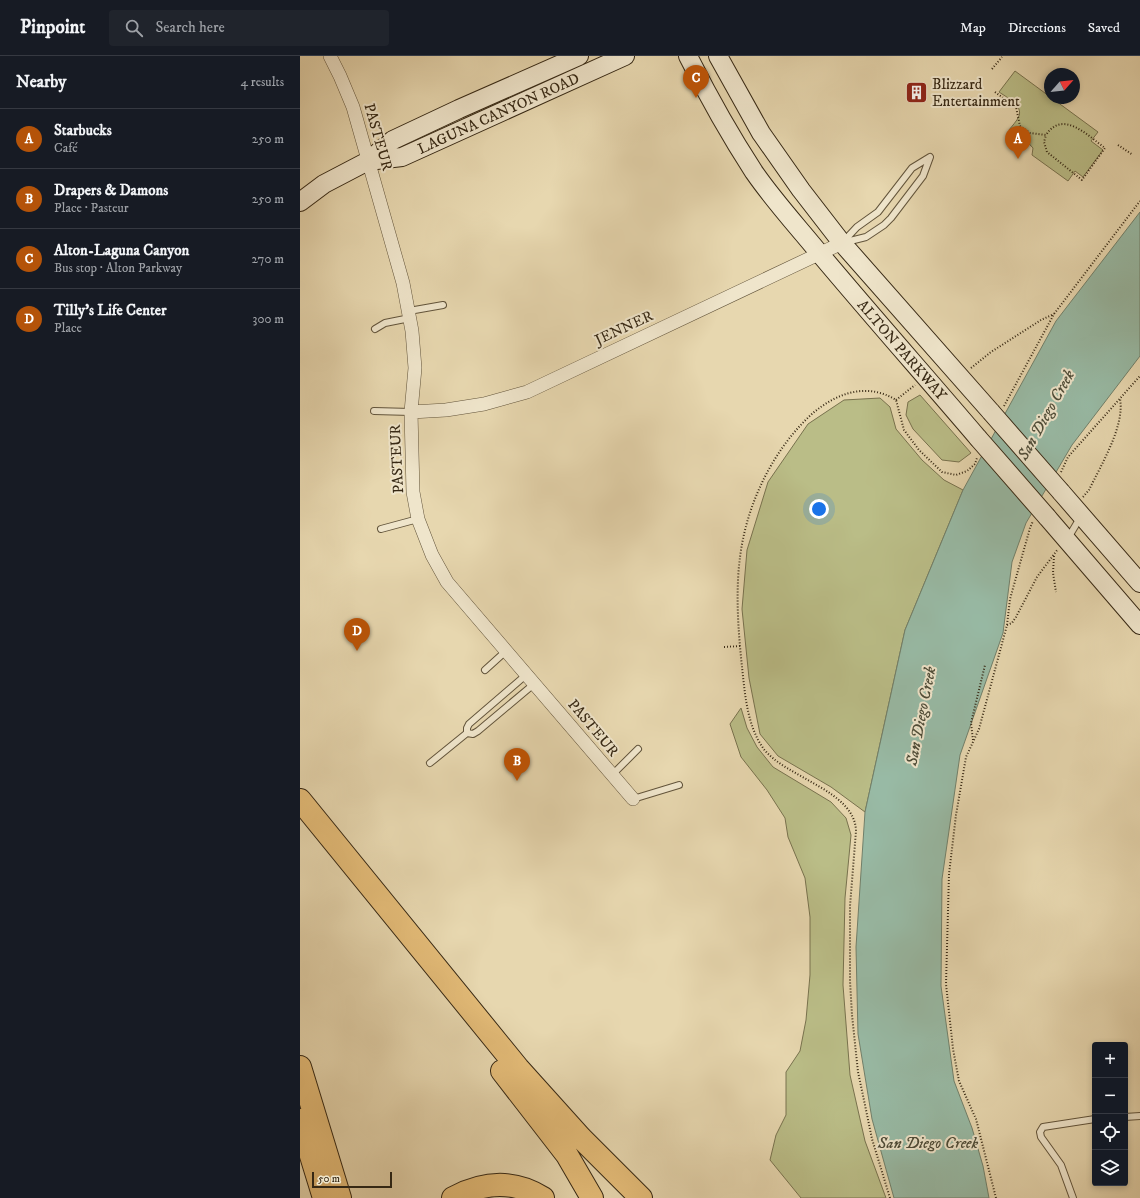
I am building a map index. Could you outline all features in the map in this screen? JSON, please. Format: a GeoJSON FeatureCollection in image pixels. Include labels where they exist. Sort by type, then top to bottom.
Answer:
{"type":"FeatureCollection","features":[{"type":"Feature","properties":{"kind":"highway"},"geometry":{"type":"LineString","coordinates":[[300,800],[518,1068],[581,1138],[641,1198]]}},
{"type":"Feature","properties":{"kind":"highway"},"geometry":{"type":"LineString","coordinates":[[300,806],[491,1057],[568,1155],[592,1198]]}},
{"type":"Feature","properties":{"kind":"highway"},"geometry":{"type":"LineString","coordinates":[[300,1067],[340,1198]]}},
{"type":"Feature","properties":{"kind":"highway"},"geometry":{"type":"LineString","coordinates":[[300,1120],[324,1198]]}},
{"type":"Feature","properties":{"kind":"highway"},"geometry":{"type":"LineString","coordinates":[[453,1198],[476,1187],[499,1185],[524,1188],[543,1198]]}},
{"type":"Feature","properties":{"kind":"main road","name":"LAGUNA CANYON ROAD"},"geometry":{"type":"LineString","coordinates":[[300,202],[324,184],[368,161],[393,140],[579,56]]}},
{"type":"Feature","properties":{"kind":"main road","name":"LAGUNA CANYON ROAD"},"geometry":{"type":"LineString","coordinates":[[368,161],[402,157],[625,56]]}},
{"type":"Feature","properties":{"kind":"main road","name":"ALTON PARKWAY"},"geometry":{"type":"LineString","coordinates":[[688,56],[714,106],[755,173],[798,229],[1140,625]]}},
{"type":"Feature","properties":{"kind":"main road","name":"ALTON PARKWAY"},"geometry":{"type":"LineString","coordinates":[[718,56],[761,133],[787,171],[842,243],[961,377],[997,411],[1061,492],[1140,583]]}},
{"type":"Feature","properties":{"kind":"street","name":"PASTEUR"},"geometry":{"type":"LineString","coordinates":[[330,56],[353,106],[385,216],[409,315],[415,368],[411,412],[413,485],[418,519],[432,555],[447,582],[633,799]]}},
{"type":"Feature","properties":{"kind":"street","name":"JENNER"},"geometry":{"type":"LineString","coordinates":[[411,412],[446,410],[484,404],[527,392],[842,243]]}},
{"type":"Feature","properties":{"kind":"lane"},"geometry":{"type":"LineString","coordinates":[[930,157],[923,176],[891,218],[866,237],[842,243],[856,227],[878,212],[912,168],[930,157]]}},
{"type":"Feature","properties":{"kind":"lane"},"geometry":{"type":"LineString","coordinates":[[374,328],[409,315],[444,305]]}},
{"type":"Feature","properties":{"kind":"lane"},"geometry":{"type":"LineString","coordinates":[[374,411],[411,412]]}},
{"type":"Feature","properties":{"kind":"lane"},"geometry":{"type":"LineString","coordinates":[[1067,539],[1082,516]]}},
{"type":"Feature","properties":{"kind":"lane"},"geometry":{"type":"LineString","coordinates":[[381,530],[418,519]]}},
{"type":"Feature","properties":{"kind":"lane"},"geometry":{"type":"LineString","coordinates":[[485,670],[506,651]]}},
{"type":"Feature","properties":{"kind":"lane"},"geometry":{"type":"LineString","coordinates":[[430,763],[467,733],[469,724],[530,679]]}},
{"type":"Feature","properties":{"kind":"lane"},"geometry":{"type":"LineString","coordinates":[[467,733],[473,734],[478,731],[530,679]]}},
{"type":"Feature","properties":{"kind":"lane"},"geometry":{"type":"LineString","coordinates":[[612,774],[638,749]]}},
{"type":"Feature","properties":{"kind":"lane"},"geometry":{"type":"LineString","coordinates":[[633,799],[679,785]]}},
{"type":"Feature","properties":{"kind":"lane"},"geometry":{"type":"LineString","coordinates":[[1128,1117],[1140,1116]]}},
{"type":"Feature","properties":{"kind":"lane"},"geometry":{"type":"LineString","coordinates":[[1073,1198],[1062,1165],[1040,1137],[1040,1132],[1043,1128],[1092,1119]]}},
{"type":"Feature","properties":{"kind":"path"},"geometry":{"type":"LineString","coordinates":[[992,69],[1002,57]]}},
{"type":"Feature","properties":{"kind":"path"},"geometry":{"type":"LineString","coordinates":[[995,92],[1016,107],[1020,126],[1030,133],[1046,135]]}},
{"type":"Feature","properties":{"kind":"path"},"geometry":{"type":"LineString","coordinates":[[966,106],[972,96]]}},
{"type":"Feature","properties":{"kind":"path"},"geometry":{"type":"LineString","coordinates":[[1060,123],[1068,124],[1105,148],[1082,180],[1047,152],[1044,142],[1046,135],[1051,128],[1060,123]]}},
{"type":"Feature","properties":{"kind":"path"},"geometry":{"type":"LineString","coordinates":[[1118,145],[1133,155]]}},
{"type":"Feature","properties":{"kind":"path"},"geometry":{"type":"LineString","coordinates":[[997,411],[1054,314],[1140,201]]}},
{"type":"Feature","properties":{"kind":"path"},"geometry":{"type":"LineString","coordinates":[[961,377],[991,352],[1041,320],[1054,314]]}},
{"type":"Feature","properties":{"kind":"path"},"geometry":{"type":"LineString","coordinates":[[896,400],[925,376]]}},
{"type":"Feature","properties":{"kind":"path"},"geometry":{"type":"LineString","coordinates":[[890,1198],[872,1138],[858,1072],[852,1015],[850,981],[850,906],[856,823],[842,803],[830,794],[777,763],[770,757],[757,739],[752,727],[747,706],[740,646],[738,604],[741,549],[750,513],[762,483],[780,451],[808,418],[824,404],[838,396],[850,392],[865,391],[889,396],[896,400],[904,430],[919,450],[942,472],[956,475],[967,471],[978,457]]}},
{"type":"Feature","properties":{"kind":"path"},"geometry":{"type":"LineString","coordinates":[[1082,498],[1089,490],[1113,441],[1122,408],[1120,399]]}},
{"type":"Feature","properties":{"kind":"path"},"geometry":{"type":"LineString","coordinates":[[996,1198],[976,1119],[959,1081],[952,1043],[946,984],[948,874],[966,757],[979,729],[1007,625],[1012,623],[1037,577],[1054,555],[1053,573],[1056,592]]}},
{"type":"Feature","properties":{"kind":"path"},"geometry":{"type":"LineString","coordinates":[[724,647],[740,646]]}},
{"type":"Feature","properties":{"kind":"path"},"geometry":{"type":"LineString","coordinates":[[973,741],[971,723],[985,665]]}},
{"type":"Feature","properties":{"kind":"green space"},"geometry":{"type":"Polygon","coordinates":[[[1015,71],[1044,92],[1044,104],[1060,104],[1098,132],[1091,141],[1103,150],[1083,177],[1075,171],[1068,181],[1032,155],[1033,148],[1020,134],[1009,130],[1019,116],[1019,108],[999,92],[1015,71]]]}},
{"type":"Feature","properties":{"kind":"green space"},"geometry":{"type":"Polygon","coordinates":[[[920,395],[971,453],[959,462],[942,460],[913,429],[906,415],[908,402],[920,395]]]}},
{"type":"Feature","properties":{"kind":"green space"},"geometry":{"type":"Polygon","coordinates":[[[880,398],[890,407],[896,429],[922,460],[944,480],[963,490],[905,630],[865,812],[831,787],[778,756],[760,734],[749,678],[742,609],[747,550],[768,482],[808,424],[844,400],[880,398]]]}},
{"type":"Feature","properties":{"kind":"green space"},"geometry":{"type":"Polygon","coordinates":[[[741,708],[747,728],[757,747],[773,767],[831,802],[846,818],[851,835],[845,898],[843,985],[850,1075],[865,1141],[886,1198],[801,1198],[770,1160],[776,1135],[786,1115],[786,1072],[800,1051],[806,1020],[810,975],[810,917],[805,878],[788,837],[785,818],[767,790],[741,757],[730,724],[741,708]]]}},
{"type":"Feature","properties":{"kind":"water","name":"San Diego Creek"},"geometry":{"type":"Polygon","coordinates":[[[1140,212],[1140,356],[1072,445],[1026,523],[1012,562],[1003,633],[960,755],[942,879],[941,986],[954,1081],[972,1128],[983,1166],[989,1198],[894,1198],[872,1119],[858,1034],[856,947],[865,812],[905,630],[963,490],[1056,321],[1140,212]]]}},
{"type":"Feature","properties":{"kind":"place","name":"Blizzard Entertainment"},"geometry":{"type":"Point","coordinates":[917,93]}},
{"type":"Feature","properties":{"kind":"place","name":"Alton-Laguna Canyon"},"geometry":{"type":"Point","coordinates":[696,98]}},
{"type":"Feature","properties":{"kind":"place","name":"Starbucks"},"geometry":{"type":"Point","coordinates":[1018,159]}},
{"type":"Feature","properties":{"kind":"place","name":"Tilly's Life Center"},"geometry":{"type":"Point","coordinates":[357,651]}},
{"type":"Feature","properties":{"kind":"place","name":"Drapers & Damons"},"geometry":{"type":"Point","coordinates":[517,781]}}]}
